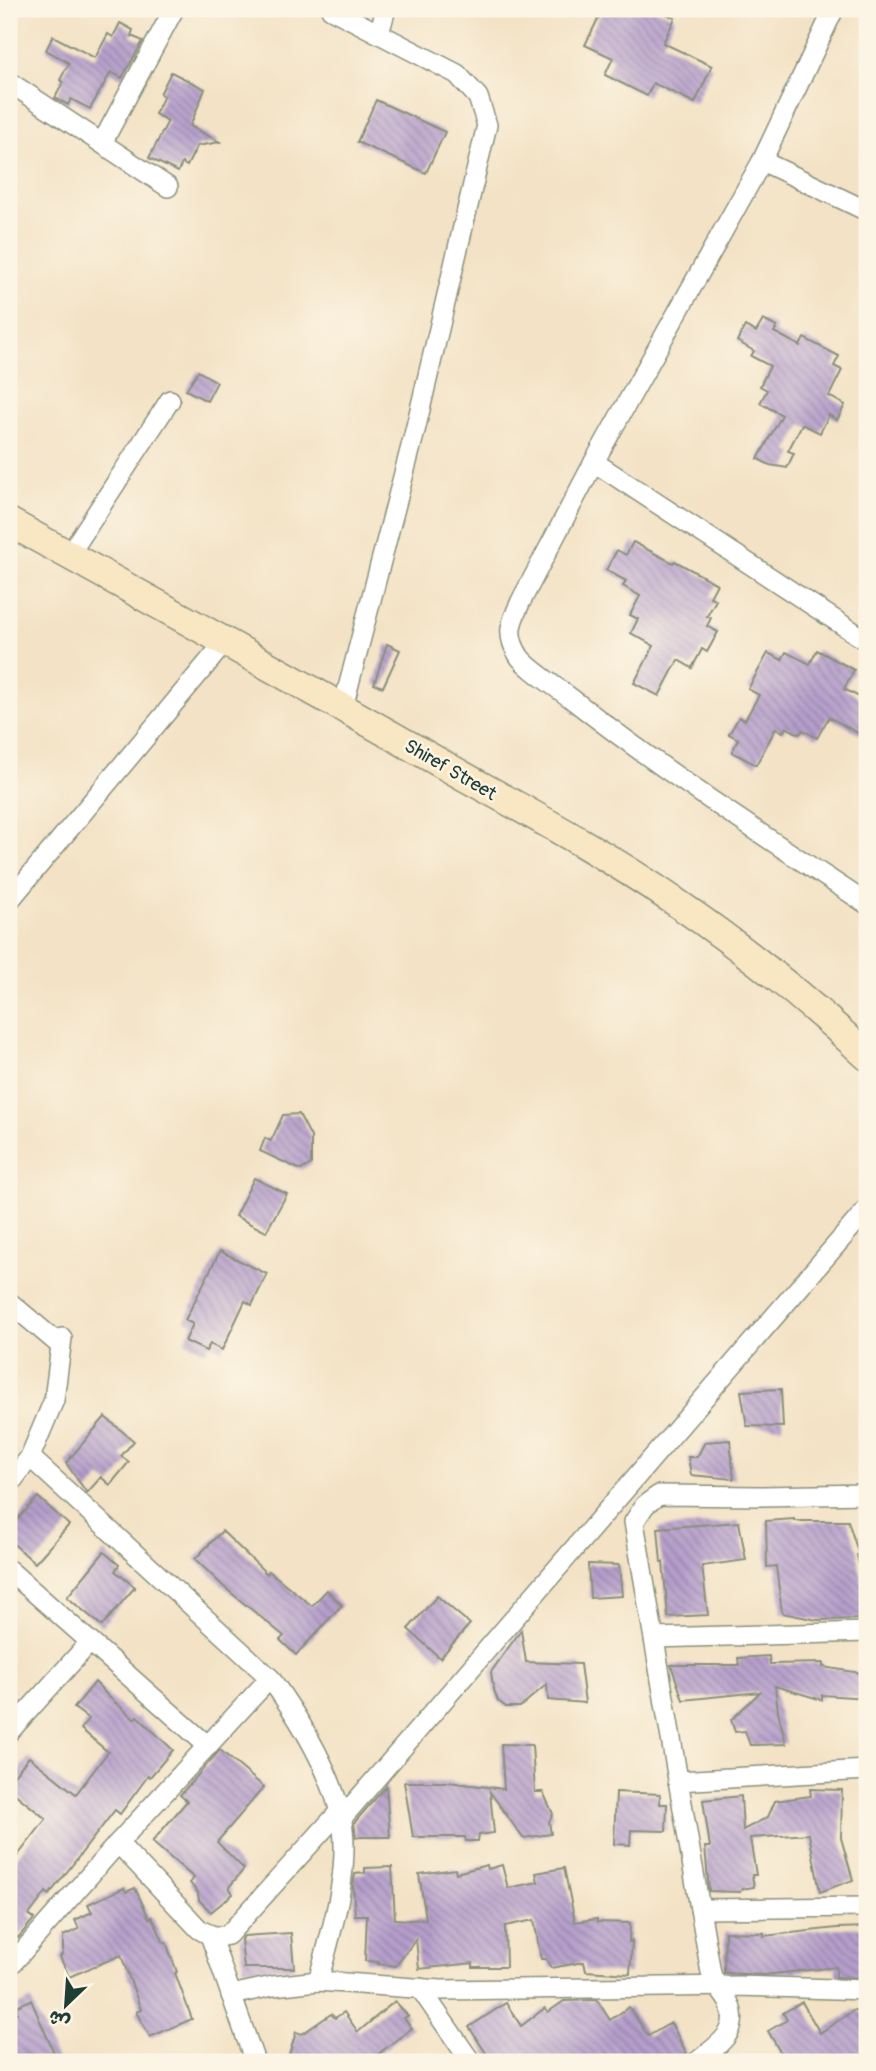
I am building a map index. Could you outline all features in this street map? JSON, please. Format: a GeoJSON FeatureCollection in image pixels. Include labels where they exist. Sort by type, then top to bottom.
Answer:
{"type":"FeatureCollection","features":[{"type":"Feature","properties":{"kind":"main road","name":"Shiref Street"},"geometry":{"type":"LineString","coordinates":[[9,522],[343,707],[581,843],[673,900],[759,962],[822,1014],[867,1056]]}},
{"type":"Feature","properties":{"kind":"street"},"geometry":{"type":"LineString","coordinates":[[102,143],[174,9]]}},
{"type":"Feature","properties":{"kind":"street"},"geometry":{"type":"LineString","coordinates":[[331,9],[457,74],[478,97],[486,125],[414,435],[343,707]]}},
{"type":"Feature","properties":{"kind":"street"},"geometry":{"type":"LineString","coordinates":[[379,33],[386,9]]}},
{"type":"Feature","properties":{"kind":"street"},"geometry":{"type":"LineString","coordinates":[[834,9],[762,161],[594,462],[510,623],[511,640],[520,658],[616,733],[867,904]]}},
{"type":"Feature","properties":{"kind":"street"},"geometry":{"type":"LineString","coordinates":[[9,82],[167,187]]}},
{"type":"Feature","properties":{"kind":"street"},"geometry":{"type":"LineString","coordinates":[[762,161],[867,211]]}},
{"type":"Feature","properties":{"kind":"street"},"geometry":{"type":"LineString","coordinates":[[69,555],[170,400]]}},
{"type":"Feature","properties":{"kind":"street"},"geometry":{"type":"LineString","coordinates":[[594,462],[867,640]]}},
{"type":"Feature","properties":{"kind":"street"},"geometry":{"type":"LineString","coordinates":[[9,901],[225,642]]}},
{"type":"Feature","properties":{"kind":"street"},"geometry":{"type":"LineString","coordinates":[[118,1843],[199,1929],[210,1936],[228,1935],[340,1815],[867,1209]]}},
{"type":"Feature","properties":{"kind":"street"},"geometry":{"type":"LineString","coordinates":[[9,1302],[61,1341],[54,1400],[30,1457],[9,1484]]}},
{"type":"Feature","properties":{"kind":"street"},"geometry":{"type":"LineString","coordinates":[[30,1457],[270,1678],[288,1703],[319,1757],[340,1815],[343,1854],[333,1926],[318,1981]]}},
{"type":"Feature","properties":{"kind":"street"},"geometry":{"type":"LineString","coordinates":[[697,2062],[730,2032],[733,2015],[711,1973],[634,1522],[645,1505],[659,1495],[867,1494]]}},
{"type":"Feature","properties":{"kind":"street"},"geometry":{"type":"LineString","coordinates":[[9,1570],[208,1746]]}},
{"type":"Feature","properties":{"kind":"street"},"geometry":{"type":"LineString","coordinates":[[654,1638],[867,1632]]}},
{"type":"Feature","properties":{"kind":"street"},"geometry":{"type":"LineString","coordinates":[[9,1732],[90,1642]]}},
{"type":"Feature","properties":{"kind":"street"},"geometry":{"type":"LineString","coordinates":[[13,1955],[270,1678]]}},
{"type":"Feature","properties":{"kind":"street"},"geometry":{"type":"LineString","coordinates":[[678,1781],[867,1770]]}},
{"type":"Feature","properties":{"kind":"street"},"geometry":{"type":"LineString","coordinates":[[700,1909],[867,1907]]}},
{"type":"Feature","properties":{"kind":"street"},"geometry":{"type":"LineString","coordinates":[[210,1936],[255,2062]]}},
{"type":"Feature","properties":{"kind":"street"},"geometry":{"type":"LineString","coordinates":[[231,1995],[273,1986],[318,1981],[420,1988],[719,1987],[867,1990]]}},
{"type":"Feature","properties":{"kind":"street"},"geometry":{"type":"LineString","coordinates":[[420,1988],[471,2062]]}},
{"type":"Feature","properties":{"kind":"building"},"geometry":{"type":"Polygon","coordinates":[[[603,9],[656,9],[675,18],[663,43],[712,66],[695,103],[653,83],[647,96],[605,75],[613,58],[585,45],[603,9]]]}},
{"type":"Feature","properties":{"kind":"building"},"geometry":{"type":"Polygon","coordinates":[[[120,23],[133,30],[131,36],[143,41],[122,78],[111,72],[90,109],[71,99],[68,105],[55,98],[69,63],[46,50],[53,36],[95,58],[108,34],[113,37],[120,23]]]}},
{"type":"Feature","properties":{"kind":"building"},"geometry":{"type":"Polygon","coordinates":[[[171,72],[205,89],[190,126],[220,142],[197,146],[187,166],[182,163],[178,172],[149,158],[168,121],[155,114],[164,96],[160,94],[171,72]]]}},
{"type":"Feature","properties":{"kind":"building"},"geometry":{"type":"Polygon","coordinates":[[[376,100],[445,132],[426,173],[357,142],[376,100]]]}},
{"type":"Feature","properties":{"kind":"building"},"geometry":{"type":"Polygon","coordinates":[[[763,320],[777,327],[774,332],[800,346],[804,338],[839,356],[834,366],[842,370],[829,396],[845,405],[837,420],[829,415],[820,433],[802,424],[788,451],[794,453],[787,468],[770,465],[758,459],[782,415],[760,403],[767,390],[760,386],[770,366],[751,356],[754,351],[737,341],[745,326],[756,332],[763,320]]]}},
{"type":"Feature","properties":{"kind":"building"},"geometry":{"type":"Polygon","coordinates":[[[198,371],[217,382],[207,401],[186,390],[198,371]]]}},
{"type":"Feature","properties":{"kind":"building"},"geometry":{"type":"Polygon","coordinates":[[[633,542],[717,584],[710,597],[716,600],[707,616],[711,618],[707,626],[718,632],[707,652],[702,649],[692,668],[678,660],[659,696],[634,683],[654,646],[631,633],[638,619],[630,615],[640,596],[623,586],[626,581],[606,570],[617,550],[626,555],[633,542]]]}},
{"type":"Feature","properties":{"kind":"building"},"geometry":{"type":"Polygon","coordinates":[[[387,644],[400,650],[383,687],[374,684],[387,644]]]}},
{"type":"Feature","properties":{"kind":"building"},"geometry":{"type":"Polygon","coordinates":[[[817,650],[854,670],[844,689],[867,701],[867,738],[829,717],[817,738],[803,730],[799,734],[786,727],[783,732],[776,728],[756,765],[732,752],[738,739],[729,734],[739,717],[745,720],[759,695],[748,689],[768,653],[782,660],[786,652],[810,664],[817,650]]]}},
{"type":"Feature","properties":{"kind":"building"},"geometry":{"type":"Polygon","coordinates":[[[299,1114],[311,1137],[311,1164],[301,1170],[260,1151],[265,1138],[271,1141],[283,1115],[299,1114]]]}},
{"type":"Feature","properties":{"kind":"building"},"geometry":{"type":"Polygon","coordinates":[[[254,1178],[287,1194],[266,1232],[235,1216],[254,1178]]]}},
{"type":"Feature","properties":{"kind":"building"},"geometry":{"type":"Polygon","coordinates":[[[220,1251],[267,1274],[252,1305],[245,1301],[222,1350],[210,1344],[206,1351],[185,1341],[193,1324],[185,1320],[220,1251]]]}},
{"type":"Feature","properties":{"kind":"building"},"geometry":{"type":"Polygon","coordinates":[[[781,1389],[783,1427],[747,1426],[741,1391],[781,1389]]]}},
{"type":"Feature","properties":{"kind":"building"},"geometry":{"type":"Polygon","coordinates":[[[105,1417],[134,1441],[121,1456],[129,1462],[110,1485],[101,1477],[87,1493],[66,1463],[105,1417]]]}},
{"type":"Feature","properties":{"kind":"building"},"geometry":{"type":"Polygon","coordinates":[[[730,1440],[734,1479],[691,1475],[688,1457],[697,1457],[705,1442],[730,1440]]]}},
{"type":"Feature","properties":{"kind":"building"},"geometry":{"type":"Polygon","coordinates":[[[38,1497],[69,1525],[35,1563],[9,1540],[9,1529],[38,1497]]]}},
{"type":"Feature","properties":{"kind":"building"},"geometry":{"type":"Polygon","coordinates":[[[766,1521],[848,1521],[859,1555],[867,1601],[867,1619],[817,1620],[782,1613],[776,1566],[767,1567],[766,1521]]]}},
{"type":"Feature","properties":{"kind":"building"},"geometry":{"type":"Polygon","coordinates":[[[739,1522],[746,1560],[702,1566],[708,1615],[668,1617],[658,1528],[739,1522]]]}},
{"type":"Feature","properties":{"kind":"building"},"geometry":{"type":"Polygon","coordinates":[[[222,1531],[267,1574],[269,1571],[312,1606],[327,1590],[342,1605],[296,1655],[280,1640],[284,1636],[224,1587],[195,1559],[222,1531]]]}},
{"type":"Feature","properties":{"kind":"building"},"geometry":{"type":"Polygon","coordinates":[[[104,1552],[119,1565],[115,1571],[135,1587],[102,1626],[67,1597],[104,1552]]]}},
{"type":"Feature","properties":{"kind":"building"},"geometry":{"type":"Polygon","coordinates":[[[588,1564],[619,1565],[622,1596],[590,1598],[588,1564]]]}},
{"type":"Feature","properties":{"kind":"building"},"geometry":{"type":"Polygon","coordinates":[[[437,1596],[470,1624],[440,1658],[408,1629],[437,1596]]]}},
{"type":"Feature","properties":{"kind":"building"},"geometry":{"type":"Polygon","coordinates":[[[521,1630],[526,1662],[580,1664],[585,1703],[548,1700],[547,1684],[520,1707],[506,1707],[498,1701],[491,1672],[521,1630]]]}},
{"type":"Feature","properties":{"kind":"building"},"geometry":{"type":"Polygon","coordinates":[[[769,1656],[770,1664],[823,1663],[823,1667],[867,1674],[867,1698],[822,1695],[822,1700],[775,1686],[786,1744],[750,1745],[745,1731],[735,1732],[731,1720],[760,1692],[683,1700],[671,1665],[739,1665],[738,1658],[769,1656]]]}},
{"type":"Feature","properties":{"kind":"building"},"geometry":{"type":"Polygon","coordinates":[[[95,1682],[134,1719],[137,1716],[173,1750],[150,1777],[148,1776],[120,1814],[115,1810],[49,1895],[46,1892],[29,1915],[34,1919],[18,1938],[9,1930],[9,1867],[46,1819],[9,1789],[9,1781],[29,1757],[76,1794],[108,1752],[81,1729],[89,1719],[74,1708],[95,1682]]]}},
{"type":"Feature","properties":{"kind":"building"},"geometry":{"type":"Polygon","coordinates":[[[501,1744],[532,1745],[535,1792],[543,1792],[553,1814],[549,1822],[551,1834],[523,1838],[490,1792],[494,1833],[479,1835],[478,1841],[466,1841],[465,1837],[413,1837],[404,1782],[448,1782],[504,1789],[501,1744]]]}},
{"type":"Feature","properties":{"kind":"building"},"geometry":{"type":"Polygon","coordinates":[[[220,1750],[264,1787],[217,1842],[244,1869],[229,1887],[233,1894],[211,1912],[199,1900],[198,1893],[190,1883],[194,1878],[152,1842],[187,1801],[180,1795],[220,1750]]]}},
{"type":"Feature","properties":{"kind":"building"},"geometry":{"type":"Polygon","coordinates":[[[386,1786],[390,1837],[356,1837],[354,1823],[386,1786]]]}},
{"type":"Feature","properties":{"kind":"building"},"geometry":{"type":"Polygon","coordinates":[[[810,1789],[842,1790],[841,1838],[853,1880],[820,1892],[809,1834],[750,1838],[756,1875],[752,1875],[754,1887],[742,1889],[740,1892],[709,1891],[705,1847],[710,1847],[703,1800],[741,1796],[743,1830],[768,1817],[775,1801],[811,1796],[810,1789]]]}},
{"type":"Feature","properties":{"kind":"building"},"geometry":{"type":"Polygon","coordinates":[[[616,1792],[660,1794],[660,1804],[667,1804],[666,1831],[631,1830],[630,1845],[614,1844],[616,1792]]]}},
{"type":"Feature","properties":{"kind":"building"},"geometry":{"type":"Polygon","coordinates":[[[487,1865],[488,1869],[502,1865],[508,1888],[538,1882],[536,1873],[564,1868],[575,1922],[597,1919],[597,1922],[630,1923],[630,1974],[586,1971],[584,1962],[551,1968],[546,1959],[541,1959],[534,1920],[505,1926],[506,1967],[473,1967],[473,1963],[419,1969],[416,1939],[396,1966],[365,1961],[367,1915],[355,1915],[355,1874],[365,1873],[365,1868],[392,1867],[395,1919],[426,1919],[419,1874],[455,1869],[456,1873],[487,1865]]]}},
{"type":"Feature","properties":{"kind":"building"},"geometry":{"type":"Polygon","coordinates":[[[124,1888],[126,1892],[135,1888],[149,1918],[152,1917],[164,1943],[166,1942],[192,2019],[150,2037],[136,2012],[141,2010],[121,1955],[69,1977],[60,1957],[63,1953],[63,1936],[79,1929],[75,1920],[92,1912],[88,1904],[124,1888]]]}},
{"type":"Feature","properties":{"kind":"building"},"geometry":{"type":"Polygon","coordinates":[[[867,1927],[867,1978],[836,1977],[836,1967],[764,1975],[724,1973],[725,1932],[764,1933],[764,1936],[867,1927]]]}},
{"type":"Feature","properties":{"kind":"building"},"geometry":{"type":"Polygon","coordinates":[[[291,1933],[294,1968],[244,1968],[241,1939],[244,1936],[291,1933]]]}},
{"type":"Feature","properties":{"kind":"building"},"geometry":{"type":"Polygon","coordinates":[[[31,2000],[58,2062],[11,2062],[9,2016],[17,2013],[17,2006],[31,2000]]]}},
{"type":"Feature","properties":{"kind":"building"},"geometry":{"type":"Polygon","coordinates":[[[597,2000],[610,2020],[629,2007],[648,2036],[671,2023],[687,2054],[672,2062],[492,2062],[469,2027],[506,2003],[521,2026],[545,2008],[548,2012],[564,2001],[597,2000]]]}},
{"type":"Feature","properties":{"kind":"building"},"geometry":{"type":"Polygon","coordinates":[[[395,2001],[408,2016],[404,2018],[412,2028],[368,2062],[287,2062],[296,2032],[302,2034],[331,2014],[335,2018],[344,2012],[358,2032],[395,2001]]]}},
{"type":"Feature","properties":{"kind":"building"},"geometry":{"type":"Polygon","coordinates":[[[802,2002],[820,2033],[854,2010],[867,2015],[867,2062],[810,2062],[807,2056],[797,2062],[786,2062],[768,2031],[787,2020],[783,2013],[802,2002]]]}}]}
